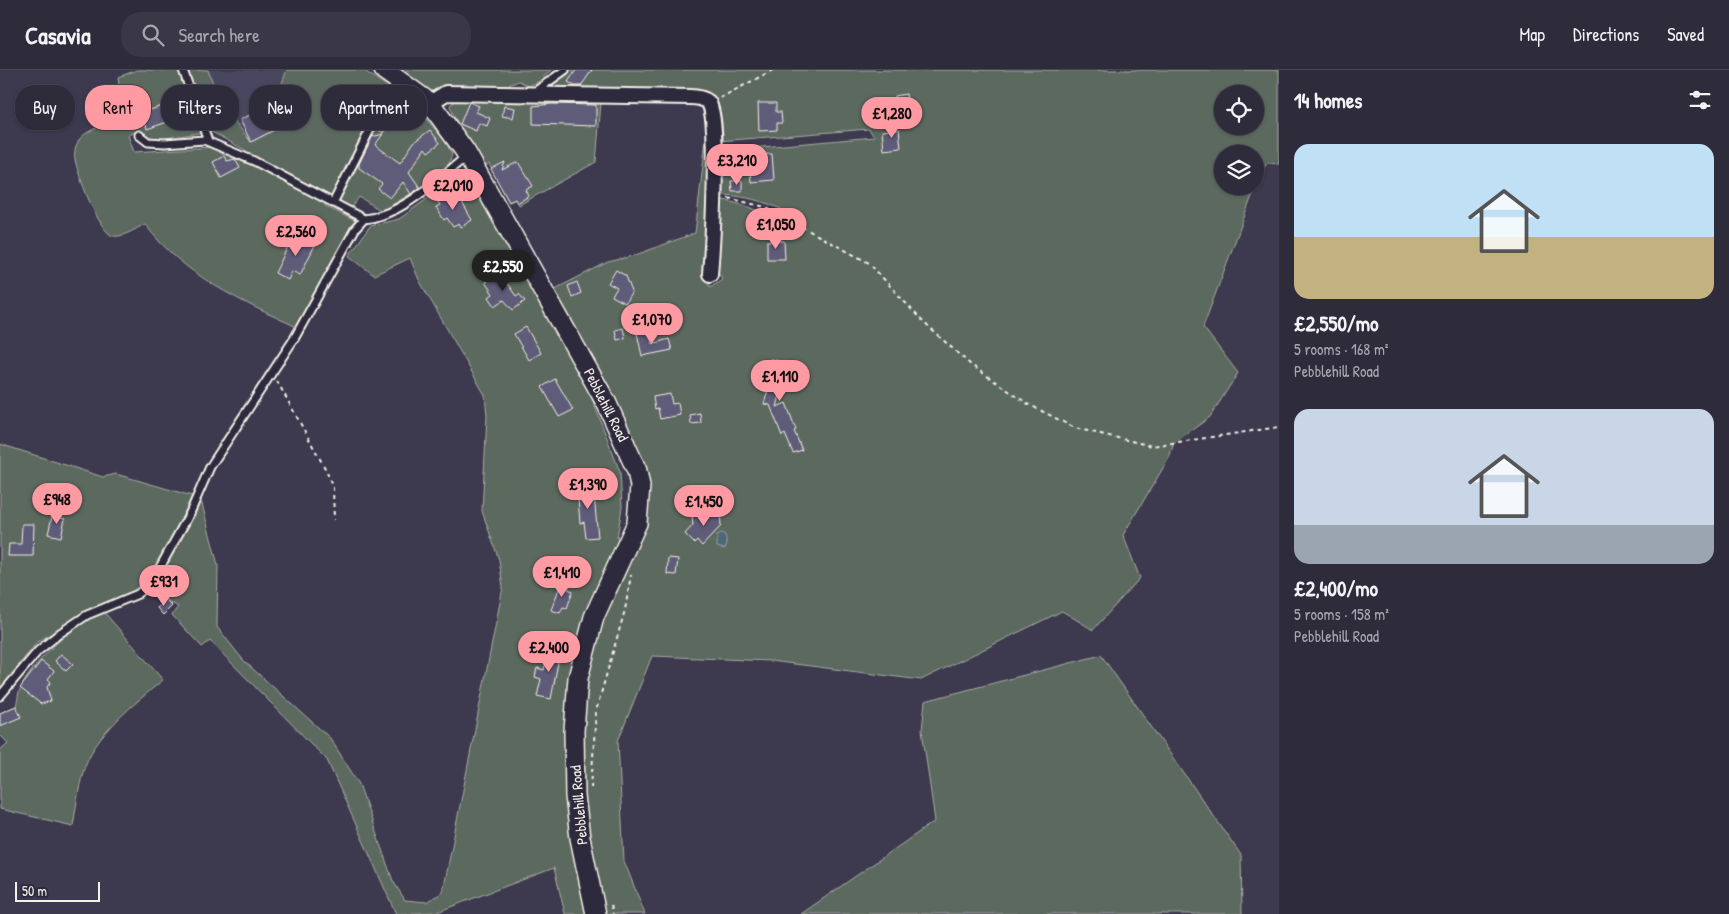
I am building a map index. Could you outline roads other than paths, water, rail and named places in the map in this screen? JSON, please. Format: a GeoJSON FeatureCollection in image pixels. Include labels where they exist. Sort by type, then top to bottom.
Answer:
{"type":"FeatureCollection","features":[{"type":"Feature","properties":{"kind":"main road","name":"Pebblehill Road"},"geometry":{"type":"LineString","coordinates":[[384,70],[430,103],[468,156],[603,397],[637,471],[640,486],[637,523],[594,617],[578,678],[574,732],[574,796],[580,838],[604,910]]}},
{"type":"Feature","properties":{"kind":"street"},"geometry":{"type":"LineString","coordinates":[[430,103],[446,93],[528,96],[690,97],[708,102],[711,108],[714,145],[714,194],[710,274]]}},
{"type":"Feature","properties":{"kind":"lane"},"geometry":{"type":"LineString","coordinates":[[183,70],[208,141]]}},
{"type":"Feature","properties":{"kind":"lane"},"geometry":{"type":"LineString","coordinates":[[528,96],[565,70]]}},
{"type":"Feature","properties":{"kind":"lane"},"geometry":{"type":"LineString","coordinates":[[332,203],[370,130]]}},
{"type":"Feature","properties":{"kind":"lane"},"geometry":{"type":"LineString","coordinates":[[139,135],[148,142],[208,141],[254,161],[364,219],[375,218],[394,210],[438,181],[468,156]]}},
{"type":"Feature","properties":{"kind":"lane"},"geometry":{"type":"LineString","coordinates":[[0,696],[38,651],[60,633],[87,615],[138,594],[152,580],[190,513],[210,467],[310,314],[355,229],[364,219]]}},
{"type":"Feature","properties":{"kind":"water"},"geometry":{"type":"Polygon","coordinates":[[[721,533],[725,535],[727,544],[725,549],[717,547],[717,535],[721,533]]]}}]}
